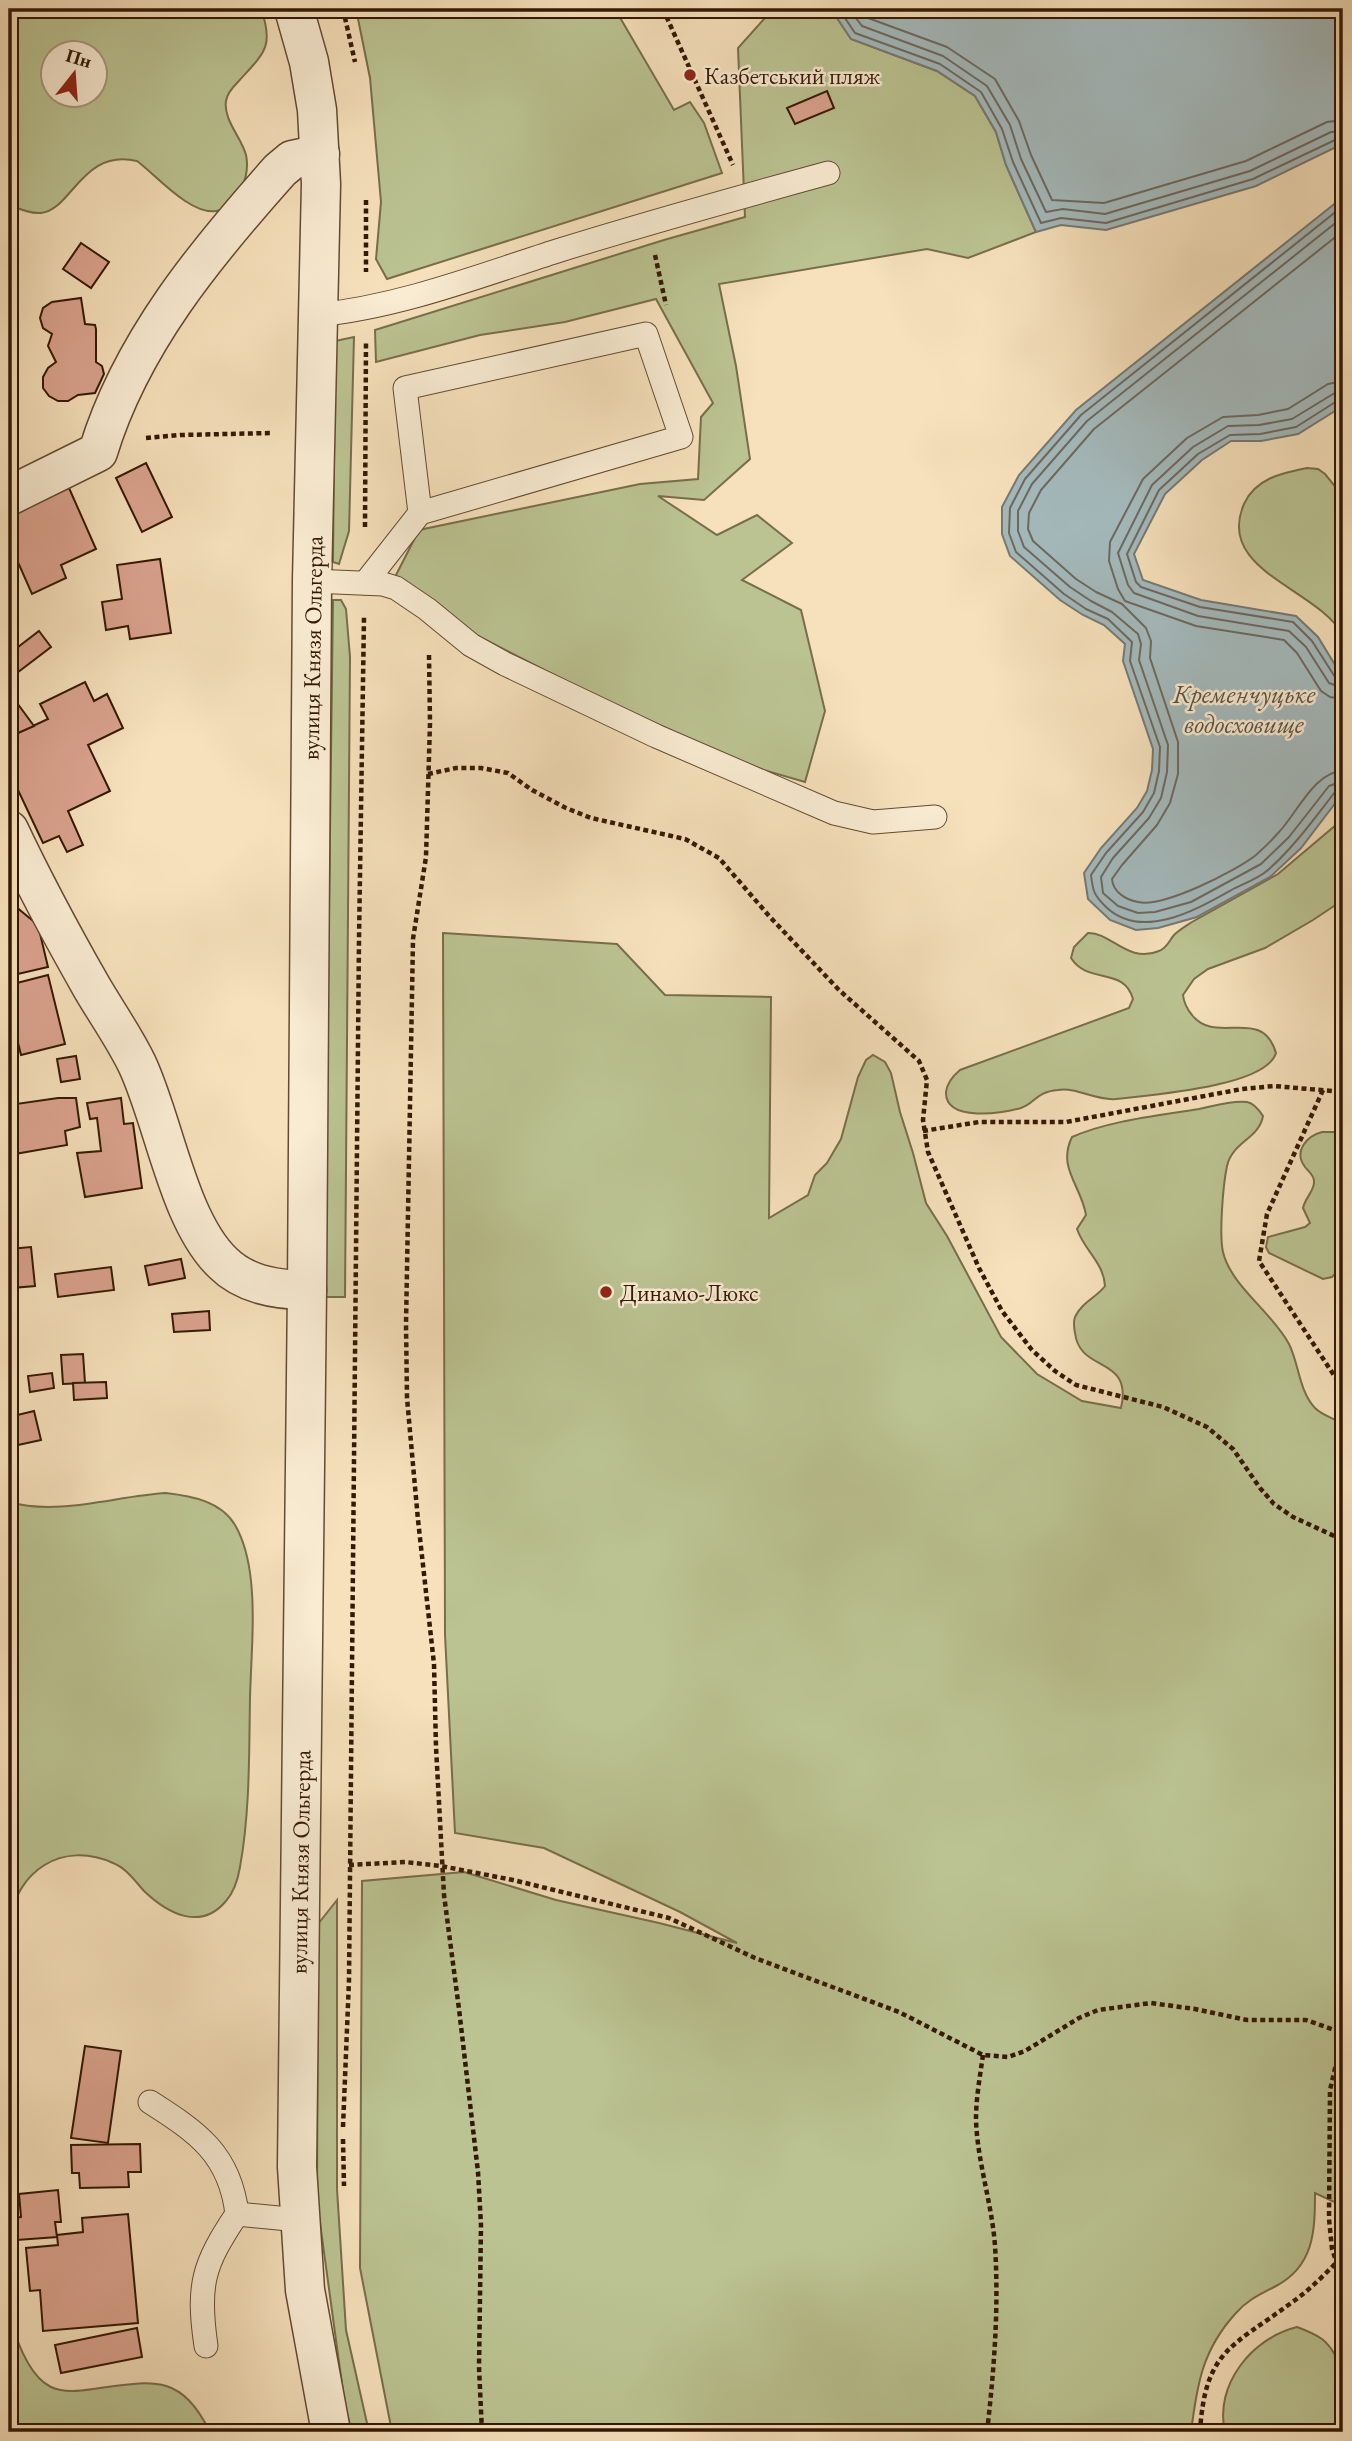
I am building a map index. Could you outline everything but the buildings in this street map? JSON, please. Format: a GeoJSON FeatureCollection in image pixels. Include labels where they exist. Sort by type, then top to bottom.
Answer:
{"type":"FeatureCollection","features":[{"type":"Feature","properties":{"kind":"street","name":"вулиця Князя Ольгерда"},"geometry":{"type":"LineString","coordinates":[[294,9],[309,62],[317,110],[321,216],[313,582],[296,2116],[299,2220],[305,2290],[331,2432]]}},
{"type":"Feature","properties":{"kind":"street"},"geometry":{"type":"LineString","coordinates":[[9,496],[98,452],[128,376],[177,295],[281,170],[292,160],[320,154]]}},
{"type":"Feature","properties":{"kind":"street"},"geometry":{"type":"LineString","coordinates":[[9,830],[52,915],[135,1060],[180,1186],[209,1247],[223,1263],[251,1281],[284,1290],[307,1290]]}},
{"type":"Feature","properties":{"kind":"lane"},"geometry":{"type":"LineString","coordinates":[[317,315],[366,308],[417,296],[648,222],[828,173]]}},
{"type":"Feature","properties":{"kind":"lane"},"geometry":{"type":"LineString","coordinates":[[365,583],[420,513],[681,437],[646,334],[405,388],[420,513]]}},
{"type":"Feature","properties":{"kind":"lane"},"geometry":{"type":"LineString","coordinates":[[313,582],[365,583],[396,588],[471,645],[505,664],[656,736],[834,813],[873,822],[935,817]]}},
{"type":"Feature","properties":{"kind":"lane"},"geometry":{"type":"LineString","coordinates":[[150,2102],[194,2131],[217,2155],[231,2185],[237,2214],[220,2238],[206,2270],[201,2301],[206,2346]]}},
{"type":"Feature","properties":{"kind":"lane"},"geometry":{"type":"LineString","coordinates":[[237,2214],[299,2220]]}},
{"type":"Feature","properties":{"kind":"path"},"geometry":{"type":"LineString","coordinates":[[343,9],[356,73]]}},
{"type":"Feature","properties":{"kind":"path"},"geometry":{"type":"LineString","coordinates":[[663,9],[746,195]]}},
{"type":"Feature","properties":{"kind":"path"},"geometry":{"type":"LineString","coordinates":[[344,2193],[343,2132],[349,1980],[358,980],[365,583],[366,198]]}},
{"type":"Feature","properties":{"kind":"path"},"geometry":{"type":"LineString","coordinates":[[646,334],[666,307],[648,222]]}},
{"type":"Feature","properties":{"kind":"path"},"geometry":{"type":"LineString","coordinates":[[98,452],[152,437],[315,432]]}},
{"type":"Feature","properties":{"kind":"path"},"geometry":{"type":"LineString","coordinates":[[427,609],[430,694],[425,867],[413,939],[407,1398],[434,1664],[441,1866],[478,2172],[481,2225],[479,2367],[482,2432]]}},
{"type":"Feature","properties":{"kind":"path"},"geometry":{"type":"LineString","coordinates":[[428,774],[456,768],[481,768],[508,773],[532,790],[566,808],[591,818],[685,839],[719,858],[839,990],[919,1061],[927,1080],[923,1131],[928,1152],[979,1268],[1002,1311],[1032,1350],[1055,1371],[1076,1385],[1163,1407],[1207,1427],[1233,1449],[1259,1488],[1274,1504],[1293,1517],[1343,1539]]}},
{"type":"Feature","properties":{"kind":"path"},"geometry":{"type":"LineString","coordinates":[[923,1131],[979,1122],[1066,1122],[1242,1089],[1274,1086],[1343,1092]]}},
{"type":"Feature","properties":{"kind":"path"},"geometry":{"type":"LineString","coordinates":[[1323,1090],[1267,1214],[1259,1261],[1343,1390]]}},
{"type":"Feature","properties":{"kind":"path"},"geometry":{"type":"LineString","coordinates":[[300,1870],[405,1862],[441,1866],[513,1880],[669,1918],[755,1958],[900,2012],[983,2055],[1008,2057],[1025,2051],[1079,2018],[1098,2010],[1151,2003],[1195,2008],[1247,2020],[1307,2020],[1343,2033],[1330,2090],[1329,2219],[1336,2263],[1343,2282]]}},
{"type":"Feature","properties":{"kind":"path"},"geometry":{"type":"LineString","coordinates":[[983,2055],[977,2128],[991,2206],[997,2295],[995,2365],[987,2432]]}},
{"type":"Feature","properties":{"kind":"path"},"geometry":{"type":"LineString","coordinates":[[1200,2432],[1206,2386],[1211,2372],[1222,2357],[1250,2330],[1291,2304],[1343,2256]]}},
{"type":"Feature","properties":{"kind":"green space"},"geometry":{"type":"Polygon","coordinates":[[[9,9],[261,9],[267,33],[264,50],[232,89],[226,101],[227,115],[244,149],[247,166],[242,186],[230,203],[216,211],[195,207],[137,161],[118,159],[103,163],[91,171],[52,209],[41,213],[10,205],[9,9]]]}},
{"type":"Feature","properties":{"kind":"green space"},"geometry":{"type":"Polygon","coordinates":[[[356,9],[615,9],[674,110],[690,102],[704,123],[722,173],[387,279],[376,259],[381,202],[370,78],[356,9]]]}},
{"type":"Feature","properties":{"kind":"green space"},"geometry":{"type":"Polygon","coordinates":[[[773,9],[831,9],[851,39],[937,71],[975,96],[996,132],[1006,165],[1036,232],[968,258],[927,249],[719,284],[736,366],[750,459],[704,500],[658,496],[717,535],[757,515],[792,543],[742,580],[801,610],[825,711],[805,782],[740,763],[572,684],[472,633],[394,579],[419,530],[640,484],[698,479],[701,417],[713,403],[656,299],[565,322],[480,335],[376,362],[375,330],[745,217],[738,48],[773,9]]]}},
{"type":"Feature","properties":{"kind":"green space"},"geometry":{"type":"Polygon","coordinates":[[[354,337],[349,531],[339,564],[333,562],[335,341],[354,337]]]}},
{"type":"Feature","properties":{"kind":"green space"},"geometry":{"type":"Polygon","coordinates":[[[1307,468],[1318,469],[1325,474],[1343,496],[1343,635],[1330,619],[1256,562],[1244,546],[1239,527],[1244,504],[1255,489],[1270,478],[1307,468]]]}},
{"type":"Feature","properties":{"kind":"green space"},"geometry":{"type":"Polygon","coordinates":[[[333,600],[341,600],[346,609],[350,657],[345,1297],[324,1297],[333,600]]]}},
{"type":"Feature","properties":{"kind":"green space"},"geometry":{"type":"Polygon","coordinates":[[[1343,819],[1343,900],[1265,948],[1208,969],[1194,979],[1183,995],[1189,1011],[1202,1024],[1260,1031],[1269,1039],[1276,1053],[1268,1065],[1230,1081],[1154,1095],[1108,1099],[1073,1090],[1058,1090],[1040,1095],[1021,1108],[977,1114],[955,1108],[948,1102],[948,1085],[960,1070],[1129,1008],[1133,999],[1122,982],[1087,971],[1071,958],[1074,947],[1088,933],[1104,937],[1138,954],[1159,951],[1176,933],[1192,922],[1278,874],[1343,819]]]}},
{"type":"Feature","properties":{"kind":"green space"},"geometry":{"type":"Polygon","coordinates":[[[443,933],[617,944],[665,995],[771,997],[769,1218],[808,1195],[815,1175],[827,1163],[841,1139],[858,1077],[866,1060],[873,1055],[885,1062],[891,1073],[926,1203],[947,1236],[1001,1337],[1037,1374],[1082,1401],[1121,1408],[1123,1391],[1120,1380],[1113,1372],[1086,1355],[1079,1346],[1075,1333],[1074,1321],[1078,1312],[1105,1286],[1098,1263],[1077,1229],[1086,1215],[1067,1158],[1072,1137],[1118,1123],[1236,1102],[1252,1104],[1263,1116],[1261,1124],[1234,1151],[1227,1166],[1222,1209],[1223,1252],[1234,1276],[1282,1332],[1310,1401],[1318,1411],[1343,1424],[1343,1523],[1340,1546],[1343,1547],[1343,2206],[1315,2193],[1313,2234],[1305,2258],[1289,2278],[1245,2304],[1215,2341],[1199,2383],[1191,2432],[392,2432],[360,2268],[362,1881],[464,1872],[556,1900],[737,1943],[680,1912],[544,1848],[455,1833],[445,1635],[443,933]]]}},
{"type":"Feature","properties":{"kind":"green space"},"geometry":{"type":"Polygon","coordinates":[[[1322,1132],[1334,1132],[1343,1136],[1343,1266],[1332,1277],[1323,1279],[1269,1253],[1266,1247],[1268,1237],[1305,1227],[1310,1223],[1303,1208],[1314,1181],[1300,1155],[1303,1145],[1322,1132]]]}},
{"type":"Feature","properties":{"kind":"green space"},"geometry":{"type":"Polygon","coordinates":[[[166,1493],[205,1501],[222,1510],[235,1525],[244,1545],[249,1567],[253,1624],[248,1783],[246,1825],[235,1885],[229,1897],[216,1910],[206,1915],[185,1916],[153,1899],[118,1865],[94,1857],[76,1855],[44,1865],[32,1875],[13,1905],[9,1924],[9,1502],[28,1506],[67,1506],[166,1493]]]}},
{"type":"Feature","properties":{"kind":"green space"},"geometry":{"type":"Polygon","coordinates":[[[337,1900],[337,2189],[346,2330],[369,2432],[352,2432],[345,2406],[317,2201],[318,1924],[337,1900]]]}},
{"type":"Feature","properties":{"kind":"green space"},"geometry":{"type":"Polygon","coordinates":[[[9,1972],[18,2105],[9,2184],[9,1972]]]}},
{"type":"Feature","properties":{"kind":"green space"},"geometry":{"type":"Polygon","coordinates":[[[9,2314],[29,2365],[43,2382],[51,2387],[72,2391],[132,2384],[162,2385],[187,2399],[210,2432],[9,2432],[9,2314]]]}},
{"type":"Feature","properties":{"kind":"green space"},"geometry":{"type":"Polygon","coordinates":[[[1297,2327],[1322,2339],[1337,2358],[1343,2382],[1343,2432],[1225,2432],[1225,2397],[1240,2366],[1265,2341],[1297,2327]]]}},
{"type":"Feature","properties":{"kind":"water"},"geometry":{"type":"Polygon","coordinates":[[[831,9],[1343,9],[1343,148],[1338,146],[1256,186],[1106,230],[1061,225],[1036,232],[1006,165],[996,132],[975,96],[937,71],[851,39],[831,9]]]}},
{"type":"Feature","properties":{"kind":"water","name":"Кременчуцьке водосховище"},"geometry":{"type":"Polygon","coordinates":[[[1343,197],[1343,406],[1298,434],[1261,441],[1231,441],[1202,460],[1165,494],[1134,554],[1143,580],[1201,600],[1296,616],[1318,637],[1343,678],[1343,793],[1301,848],[1270,877],[1197,917],[1158,928],[1136,930],[1110,920],[1088,899],[1084,873],[1101,848],[1137,808],[1147,791],[1152,770],[1153,749],[1123,661],[1125,644],[1104,625],[1060,600],[1010,556],[1002,534],[1002,507],[1019,475],[1076,410],[1343,197]]]}},
{"type":"Feature","properties":{"kind":"place","name":"Казбетський пляж"},"geometry":{"type":"Point","coordinates":[690,75]}},
{"type":"Feature","properties":{"kind":"place","name":"Динамо-Люкс"},"geometry":{"type":"Point","coordinates":[606,1292]}}]}
